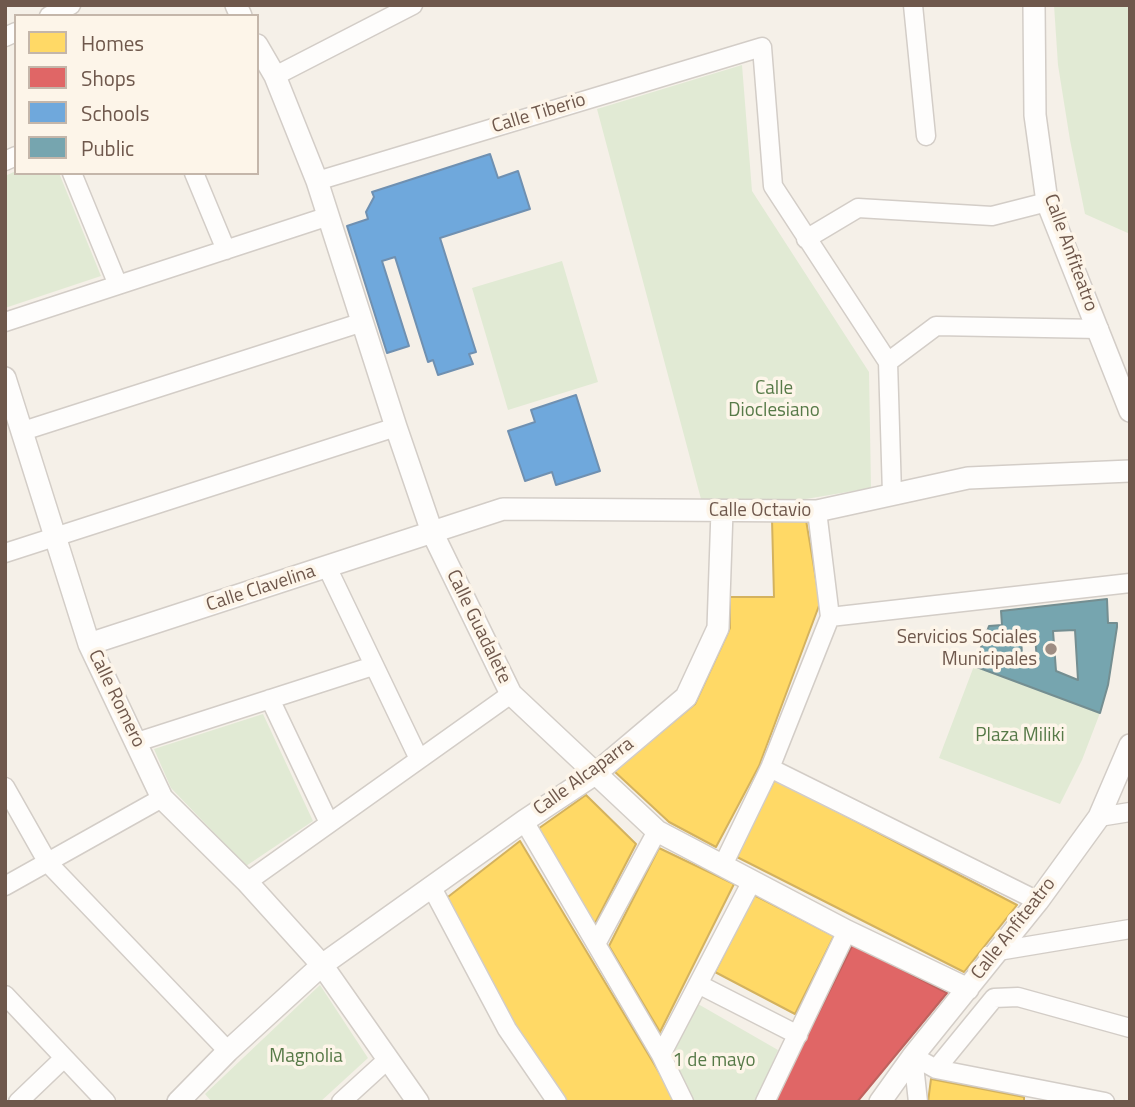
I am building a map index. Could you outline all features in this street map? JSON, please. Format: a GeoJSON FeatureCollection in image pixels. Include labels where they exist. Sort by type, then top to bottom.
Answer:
{"type":"FeatureCollection","features":[{"type":"Feature","properties":{"kind":"street"},"geometry":{"type":"LineString","coordinates":[[53,14],[71,5]]}},
{"type":"Feature","properties":{"kind":"street"},"geometry":{"type":"LineString","coordinates":[[275,76],[413,5]]}},
{"type":"Feature","properties":{"kind":"street"},"geometry":{"type":"LineString","coordinates":[[914,5],[926,135]]}},
{"type":"Feature","properties":{"kind":"street","name":"Calle Anfiteatro"},"geometry":{"type":"LineString","coordinates":[[1034,5],[1035,115],[1048,202],[1130,411]]}},
{"type":"Feature","properties":{"kind":"street","name":"Calle Tiberio"},"geometry":{"type":"LineString","coordinates":[[317,180],[762,47],[773,186],[806,239]]}},
{"type":"Feature","properties":{"kind":"street","name":"Calle Guadalete"},"geometry":{"type":"LineString","coordinates":[[259,48],[275,76],[317,180],[432,533],[511,694],[657,831],[847,931],[968,989]]}},
{"type":"Feature","properties":{"kind":"street"},"geometry":{"type":"LineString","coordinates":[[73,175],[118,285]]}},
{"type":"Feature","properties":{"kind":"street"},"geometry":{"type":"LineString","coordinates":[[195,175],[226,250]]}},
{"type":"Feature","properties":{"kind":"street"},"geometry":{"type":"LineString","coordinates":[[892,494],[888,362],[806,239],[858,208],[992,216],[1048,202]]}},
{"type":"Feature","properties":{"kind":"street"},"geometry":{"type":"LineString","coordinates":[[5,323],[329,216]]}},
{"type":"Feature","properties":{"kind":"street"},"geometry":{"type":"LineString","coordinates":[[23,431],[363,322]]}},
{"type":"Feature","properties":{"kind":"street"},"geometry":{"type":"LineString","coordinates":[[888,362],[936,326],[1099,330]]}},
{"type":"Feature","properties":{"kind":"street","name":"Calle Romero"},"geometry":{"type":"LineString","coordinates":[[5,378],[89,644],[162,798],[247,882],[322,965],[418,1102]]}},
{"type":"Feature","properties":{"kind":"street"},"geometry":{"type":"LineString","coordinates":[[5,553],[396,427]]}},
{"type":"Feature","properties":{"kind":"street","name":"Calle Octavio"},"geometry":{"type":"LineString","coordinates":[[432,533],[503,509],[817,511],[968,478],[1130,471]]}},
{"type":"Feature","properties":{"kind":"street","name":"Calle Alcaparra"},"geometry":{"type":"LineString","coordinates":[[186,1099],[228,1051],[322,965],[431,886],[595,774],[686,697],[718,628],[722,511]]}},
{"type":"Feature","properties":{"kind":"street"},"geometry":{"type":"LineString","coordinates":[[723,865],[770,768],[830,617],[817,511]]}},
{"type":"Feature","properties":{"kind":"street","name":"Calle Clavelina"},"geometry":{"type":"LineString","coordinates":[[89,644],[432,533]]}},
{"type":"Feature","properties":{"kind":"street"},"geometry":{"type":"LineString","coordinates":[[327,568],[419,759]]}},
{"type":"Feature","properties":{"kind":"street"},"geometry":{"type":"LineString","coordinates":[[830,617],[1130,583]]}},
{"type":"Feature","properties":{"kind":"street"},"geometry":{"type":"LineString","coordinates":[[137,742],[373,666]]}},
{"type":"Feature","properties":{"kind":"street"},"geometry":{"type":"LineString","coordinates":[[247,882],[511,694]]}},
{"type":"Feature","properties":{"kind":"street"},"geometry":{"type":"LineString","coordinates":[[270,699],[329,823]]}},
{"type":"Feature","properties":{"kind":"street","name":"Calle Anfiteatro"},"geometry":{"type":"LineString","coordinates":[[880,1102],[1038,901],[1099,817],[1130,745]]}},
{"type":"Feature","properties":{"kind":"street"},"geometry":{"type":"LineString","coordinates":[[770,768],[1038,901]]}},
{"type":"Feature","properties":{"kind":"street"},"geometry":{"type":"LineString","coordinates":[[5,788],[48,863],[228,1051]]}},
{"type":"Feature","properties":{"kind":"street"},"geometry":{"type":"LineString","coordinates":[[5,886],[162,798]]}},
{"type":"Feature","properties":{"kind":"street"},"geometry":{"type":"LineString","coordinates":[[1099,817],[1130,812]]}},
{"type":"Feature","properties":{"kind":"street"},"geometry":{"type":"LineString","coordinates":[[524,821],[661,1055],[684,1102]]}},
{"type":"Feature","properties":{"kind":"street"},"geometry":{"type":"LineString","coordinates":[[596,944],[657,831]]}},
{"type":"Feature","properties":{"kind":"street"},"geometry":{"type":"LineString","coordinates":[[661,1055],[752,881]]}},
{"type":"Feature","properties":{"kind":"street"},"geometry":{"type":"LineString","coordinates":[[431,886],[507,1028],[557,1102]]}},
{"type":"Feature","properties":{"kind":"street"},"geometry":{"type":"LineString","coordinates":[[998,951],[1130,929]]}},
{"type":"Feature","properties":{"kind":"street"},"geometry":{"type":"LineString","coordinates":[[765,1102],[847,931]]}},
{"type":"Feature","properties":{"kind":"street"},"geometry":{"type":"LineString","coordinates":[[698,984],[797,1035]]}},
{"type":"Feature","properties":{"kind":"street"},"geometry":{"type":"LineString","coordinates":[[5,995],[106,1102]]}},
{"type":"Feature","properties":{"kind":"street"},"geometry":{"type":"LineString","coordinates":[[936,1069],[994,998],[1018,997],[1130,1028]]}},
{"type":"Feature","properties":{"kind":"street"},"geometry":{"type":"LineString","coordinates":[[914,1056],[936,1069],[1034,1095],[1105,1102]]}},
{"type":"Feature","properties":{"kind":"street"},"geometry":{"type":"LineString","coordinates":[[914,1056],[918,1102]]}},
{"type":"Feature","properties":{"kind":"street"},"geometry":{"type":"LineString","coordinates":[[18,1102],[64,1058]]}},
{"type":"Feature","properties":{"kind":"street"},"geometry":{"type":"LineString","coordinates":[[341,1102],[387,1060]]}},
{"type":"Feature","properties":{"kind":"green space"},"geometry":{"type":"Polygon","coordinates":[[[1054,5],[1130,5],[1130,234],[1085,214],[1058,65],[1054,5]]]}},
{"type":"Feature","properties":{"kind":"green space","name":"Calle Dioclesiano"},"geometry":{"type":"Polygon","coordinates":[[[742,65],[752,191],[869,372],[871,488],[800,500],[701,499],[597,109],[742,65]]]}},
{"type":"Feature","properties":{"kind":"green space"},"geometry":{"type":"Polygon","coordinates":[[[14,172],[14,175],[60,175],[101,276],[5,308],[5,176],[14,172]]]}},
{"type":"Feature","properties":{"kind":"green space"},"geometry":{"type":"Polygon","coordinates":[[[562,261],[598,382],[508,410],[472,288],[562,261]]]}},
{"type":"Feature","properties":{"kind":"green space","name":"Plaza Miliki"},"geometry":{"type":"Polygon","coordinates":[[[974,666],[1100,713],[1082,760],[1060,804],[939,758],[974,666]]]}},
{"type":"Feature","properties":{"kind":"green space"},"geometry":{"type":"Polygon","coordinates":[[[263,714],[313,821],[246,866],[171,788],[154,749],[263,714]]]}},
{"type":"Feature","properties":{"kind":"green space","name":"Magnolia"},"geometry":{"type":"Polygon","coordinates":[[[320,985],[368,1058],[320,1102],[212,1102],[205,1094],[320,985]]]}},
{"type":"Feature","properties":{"kind":"green space","name":"1 de mayo"},"geometry":{"type":"Polygon","coordinates":[[[698,1004],[778,1050],[756,1102],[689,1102],[666,1056],[698,1004]]]}},
{"type":"Feature","properties":{"kind":"building: Homes"},"geometry":{"type":"Polygon","coordinates":[[[772,519],[806,520],[820,603],[759,766],[716,847],[669,822],[614,771],[695,704],[730,628],[730,597],[774,597],[772,519]]]}},
{"type":"Feature","properties":{"kind":"building: Homes"},"geometry":{"type":"Polygon","coordinates":[[[775,779],[1017,905],[964,972],[735,856],[775,779]]]}},
{"type":"Feature","properties":{"kind":"building: Homes"},"geometry":{"type":"Polygon","coordinates":[[[586,795],[636,844],[592,929],[535,831],[586,795]]]}},
{"type":"Feature","properties":{"kind":"building: Homes"},"geometry":{"type":"Polygon","coordinates":[[[520,841],[677,1102],[567,1102],[519,1037],[444,900],[520,841]]]}},
{"type":"Feature","properties":{"kind":"building: Homes"},"geometry":{"type":"Polygon","coordinates":[[[659,848],[734,884],[660,1032],[609,946],[659,848]]]}},
{"type":"Feature","properties":{"kind":"building: Homes"},"geometry":{"type":"Polygon","coordinates":[[[754,895],[834,936],[795,1014],[715,972],[754,895]]]}},
{"type":"Feature","properties":{"kind":"building: Homes"},"geometry":{"type":"Polygon","coordinates":[[[931,1079],[1024,1097],[1024,1102],[928,1102],[931,1079]]]}},
{"type":"Feature","properties":{"kind":"building: Shops"},"geometry":{"type":"Polygon","coordinates":[[[853,944],[947,993],[857,1102],[774,1102],[853,944]]]}},
{"type":"Feature","properties":{"kind":"building: Schools"},"geometry":{"type":"Polygon","coordinates":[[[490,154],[498,178],[518,171],[530,209],[440,238],[476,352],[469,354],[473,364],[438,375],[433,360],[428,362],[395,257],[382,261],[409,346],[387,353],[347,226],[368,219],[366,212],[374,197],[372,192],[490,154]]]}},
{"type":"Feature","properties":{"kind":"building: Schools"},"geometry":{"type":"Polygon","coordinates":[[[576,395],[600,471],[556,485],[552,472],[525,481],[508,431],[535,422],[531,410],[576,395]]]}},
{"type":"Feature","properties":{"kind":"building: Public"},"geometry":{"type":"Polygon","coordinates":[[[1107,599],[1108,623],[1117,623],[1117,627],[1108,685],[1100,713],[974,666],[989,626],[1002,625],[1001,611],[1107,599]],[[1075,630],[1053,631],[1056,671],[1078,680],[1075,630]],[[1035,633],[1021,634],[1022,657],[1037,663],[1035,633]]]}},
{"type":"Feature","properties":{"kind":"place","name":"Servicios Sociales Municipales"},"geometry":{"type":"Point","coordinates":[1051,649]}}]}
